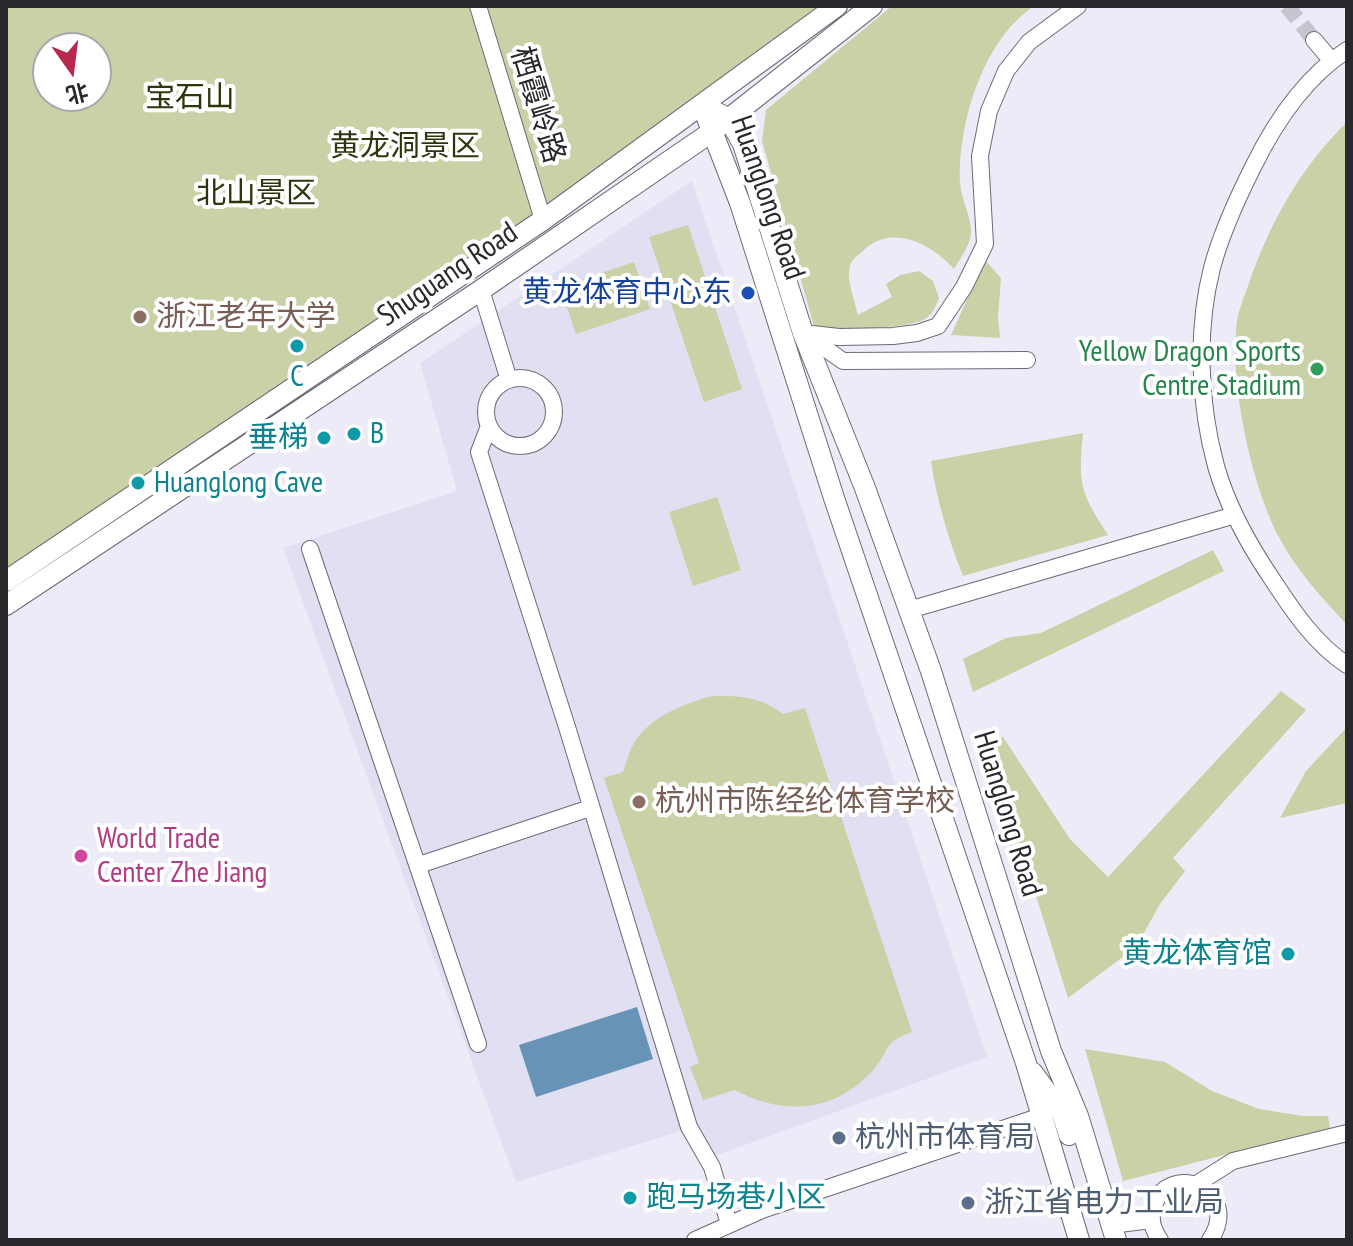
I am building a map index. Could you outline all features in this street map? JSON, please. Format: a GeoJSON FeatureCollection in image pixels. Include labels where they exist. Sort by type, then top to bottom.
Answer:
{"type":"FeatureCollection","features":[{"type":"Feature","properties":{"kind":"main road","name":"Shuguang Road"},"geometry":{"type":"LineString","coordinates":[[6,581],[543,220],[837,6]]}},
{"type":"Feature","properties":{"kind":"main road","name":"Shuguang Road"},"geometry":{"type":"LineString","coordinates":[[6,605],[481,290],[721,125],[872,6]]}},
{"type":"Feature","properties":{"kind":"main road","name":"Huanglong Road"},"geometry":{"type":"LineString","coordinates":[[702,105],[743,144],[803,333],[865,488],[938,692],[1051,1051],[1078,1116],[1110,1235]]}},
{"type":"Feature","properties":{"kind":"main road","name":"Huanglong Road"},"geometry":{"type":"LineString","coordinates":[[721,125],[740,203],[834,498],[1026,1063],[1079,1240]]}},
{"type":"Feature","properties":{"kind":"main road"},"geometry":{"type":"LineString","coordinates":[[905,705],[908,691],[916,683],[927,684],[938,692]]}},
{"type":"Feature","properties":{"kind":"main road"},"geometry":{"type":"LineString","coordinates":[[1026,1063],[1062,1113],[1110,1235]]}},
{"type":"Feature","properties":{"kind":"street","name":"栖霞岭路"},"geometry":{"type":"LineString","coordinates":[[478,6],[543,220]]}},
{"type":"Feature","properties":{"kind":"street"},"geometry":{"type":"LineString","coordinates":[[803,333],[839,337],[893,336],[938,326],[964,287],[985,244],[980,156],[989,111],[1006,71],[1029,42],[1078,6]]}},
{"type":"Feature","properties":{"kind":"street"},"geometry":{"type":"LineString","coordinates":[[1314,40],[1331,60]]}},
{"type":"Feature","properties":{"kind":"street"},"geometry":{"type":"LineString","coordinates":[[1347,50],[1331,60],[1300,92],[1267,139],[1235,205],[1212,267],[1203,324],[1203,398],[1216,466],[1235,515],[1279,591],[1321,644],[1347,665]]}},
{"type":"Feature","properties":{"kind":"street"},"geometry":{"type":"LineString","coordinates":[[481,290],[509,380]]}},
{"type":"Feature","properties":{"kind":"street"},"geometry":{"type":"LineString","coordinates":[[803,333],[843,361],[1027,360]]}},
{"type":"Feature","properties":{"kind":"street"},"geometry":{"type":"LineString","coordinates":[[489,426],[504,442],[526,446],[545,436],[555,415],[549,394],[532,380],[509,380],[492,393],[487,404],[489,426],[479,452],[689,1127],[712,1167],[729,1224]]}},
{"type":"Feature","properties":{"kind":"street"},"geometry":{"type":"LineString","coordinates":[[909,610],[1235,515]]}},
{"type":"Feature","properties":{"kind":"street"},"geometry":{"type":"LineString","coordinates":[[310,549],[478,1044]]}},
{"type":"Feature","properties":{"kind":"street"},"geometry":{"type":"LineString","coordinates":[[419,865],[590,808]]}},
{"type":"Feature","properties":{"kind":"street"},"geometry":{"type":"LineString","coordinates":[[695,1240],[762,1210],[1041,1116]]}},
{"type":"Feature","properties":{"kind":"street"},"geometry":{"type":"LineString","coordinates":[[1195,1185],[1233,1161],[1347,1133]]}},
{"type":"Feature","properties":{"kind":"street"},"geometry":{"type":"LineString","coordinates":[[1160,1240],[1151,1220],[1156,1199],[1164,1191],[1184,1183],[1205,1189],[1218,1207],[1217,1230],[1210,1240]]}},
{"type":"Feature","properties":{"kind":"street"},"geometry":{"type":"LineString","coordinates":[[1110,1235],[1151,1220]]}},
{"type":"Feature","properties":{"kind":"shaded area","name":"杭州市陈经纶体育学校"},"geometry":{"type":"Polygon","coordinates":[[[692,181],[987,1057],[709,1158],[697,1126],[516,1182],[283,548],[457,491],[420,363],[692,181]]]}},
{"type":"Feature","properties":{"kind":"green space","name":"北山景区"},"geometry":{"type":"Polygon","coordinates":[[[6,6],[851,6],[631,169],[6,592],[6,6]]]}},
{"type":"Feature","properties":{"kind":"green space"},"geometry":{"type":"Polygon","coordinates":[[[892,6],[1034,6],[1016,21],[1001,40],[988,61],[969,109],[960,182],[971,235],[954,269],[925,246],[901,238],[878,241],[856,256],[850,266],[850,284],[858,315],[892,297],[886,284],[900,275],[919,271],[933,281],[939,298],[932,312],[925,319],[903,325],[815,330],[762,141],[766,110],[892,6]]]}},
{"type":"Feature","properties":{"kind":"green space"},"geometry":{"type":"Polygon","coordinates":[[[1347,122],[1347,625],[1294,562],[1269,517],[1252,462],[1239,402],[1235,345],[1240,308],[1276,219],[1315,158],[1347,122]]]}},
{"type":"Feature","properties":{"kind":"green space"},"geometry":{"type":"Polygon","coordinates":[[[688,225],[742,389],[704,402],[649,237],[688,225]]]}},
{"type":"Feature","properties":{"kind":"green space"},"geometry":{"type":"Polygon","coordinates":[[[985,260],[1001,278],[1000,338],[951,335],[985,260]]]}},
{"type":"Feature","properties":{"kind":"green space"},"geometry":{"type":"Polygon","coordinates":[[[634,262],[650,309],[576,334],[560,287],[634,262]]]}},
{"type":"Feature","properties":{"kind":"green space"},"geometry":{"type":"Polygon","coordinates":[[[1083,433],[1083,487],[1108,535],[963,576],[944,519],[931,461],[1083,433]]]}},
{"type":"Feature","properties":{"kind":"green space"},"geometry":{"type":"Polygon","coordinates":[[[717,497],[741,570],[693,586],[669,512],[717,497]]]}},
{"type":"Feature","properties":{"kind":"green space"},"geometry":{"type":"Polygon","coordinates":[[[1213,550],[1224,571],[973,692],[963,659],[1006,638],[1041,633],[1213,550]]]}},
{"type":"Feature","properties":{"kind":"green space"},"geometry":{"type":"Polygon","coordinates":[[[1281,691],[1306,710],[1173,858],[1185,871],[1160,904],[1136,947],[1068,998],[988,742],[1003,737],[1070,839],[1108,877],[1281,691]]]}},
{"type":"Feature","properties":{"kind":"green space"},"geometry":{"type":"Polygon","coordinates":[[[712,696],[749,698],[783,714],[805,708],[912,1032],[891,1043],[873,1070],[858,1084],[825,1102],[808,1106],[771,1104],[735,1090],[703,1100],[690,1067],[699,1063],[604,778],[623,772],[638,737],[656,720],[689,703],[712,696]]]}},
{"type":"Feature","properties":{"kind":"green space"},"geometry":{"type":"Polygon","coordinates":[[[1347,727],[1347,803],[1280,818],[1306,771],[1347,727]]]}},
{"type":"Feature","properties":{"kind":"green space"},"geometry":{"type":"Polygon","coordinates":[[[1085,1049],[1165,1062],[1212,1091],[1259,1109],[1303,1116],[1328,1116],[1330,1128],[1123,1181],[1085,1049]]]}},
{"type":"Feature","properties":{"kind":"water"},"geometry":{"type":"Polygon","coordinates":[[[637,1007],[653,1059],[536,1097],[519,1045],[637,1007]]]}},
{"type":"Feature","properties":{"kind":"tunnel"},"geometry":{"type":"LineString","coordinates":[[1287,6],[1314,40]]}},
{"type":"Feature","properties":{"kind":"place","name":"黄龙体育中心东"},"geometry":{"type":"Point","coordinates":[748,293]}},
{"type":"Feature","properties":{"kind":"place","name":"浙江老年大学"},"geometry":{"type":"Point","coordinates":[140,317]}},
{"type":"Feature","properties":{"kind":"place","name":"C"},"geometry":{"type":"Point","coordinates":[297,346]}},
{"type":"Feature","properties":{"kind":"place","name":"Yellow Dragon Sports Centre Stadium"},"geometry":{"type":"Point","coordinates":[1317,369]}},
{"type":"Feature","properties":{"kind":"place","name":"B"},"geometry":{"type":"Point","coordinates":[354,434]}},
{"type":"Feature","properties":{"kind":"place","name":"垂梯"},"geometry":{"type":"Point","coordinates":[324,438]}},
{"type":"Feature","properties":{"kind":"place","name":"Huanglong Cave"},"geometry":{"type":"Point","coordinates":[138,483]}},
{"type":"Feature","properties":{"kind":"place","name":"杭州市陈经纶体育学校"},"geometry":{"type":"Point","coordinates":[639,802]}},
{"type":"Feature","properties":{"kind":"place","name":"World Trade Center Zhe Jiang"},"geometry":{"type":"Point","coordinates":[81,856]}},
{"type":"Feature","properties":{"kind":"place","name":"黄龙体育馆"},"geometry":{"type":"Point","coordinates":[1288,954]}},
{"type":"Feature","properties":{"kind":"place","name":"杭州市体育局"},"geometry":{"type":"Point","coordinates":[839,1138]}},
{"type":"Feature","properties":{"kind":"place","name":"跑马场巷小区"},"geometry":{"type":"Point","coordinates":[630,1198]}},
{"type":"Feature","properties":{"kind":"place","name":"浙江省电力工业局"},"geometry":{"type":"Point","coordinates":[968,1203]}},
{"type":"Feature","properties":{"kind":"park label","name":"宝石山"},"geometry":{"type":"Point","coordinates":[190,98]}},
{"type":"Feature","properties":{"kind":"park label","name":"黄龙洞景区"},"geometry":{"type":"Point","coordinates":[405,147]}}]}
